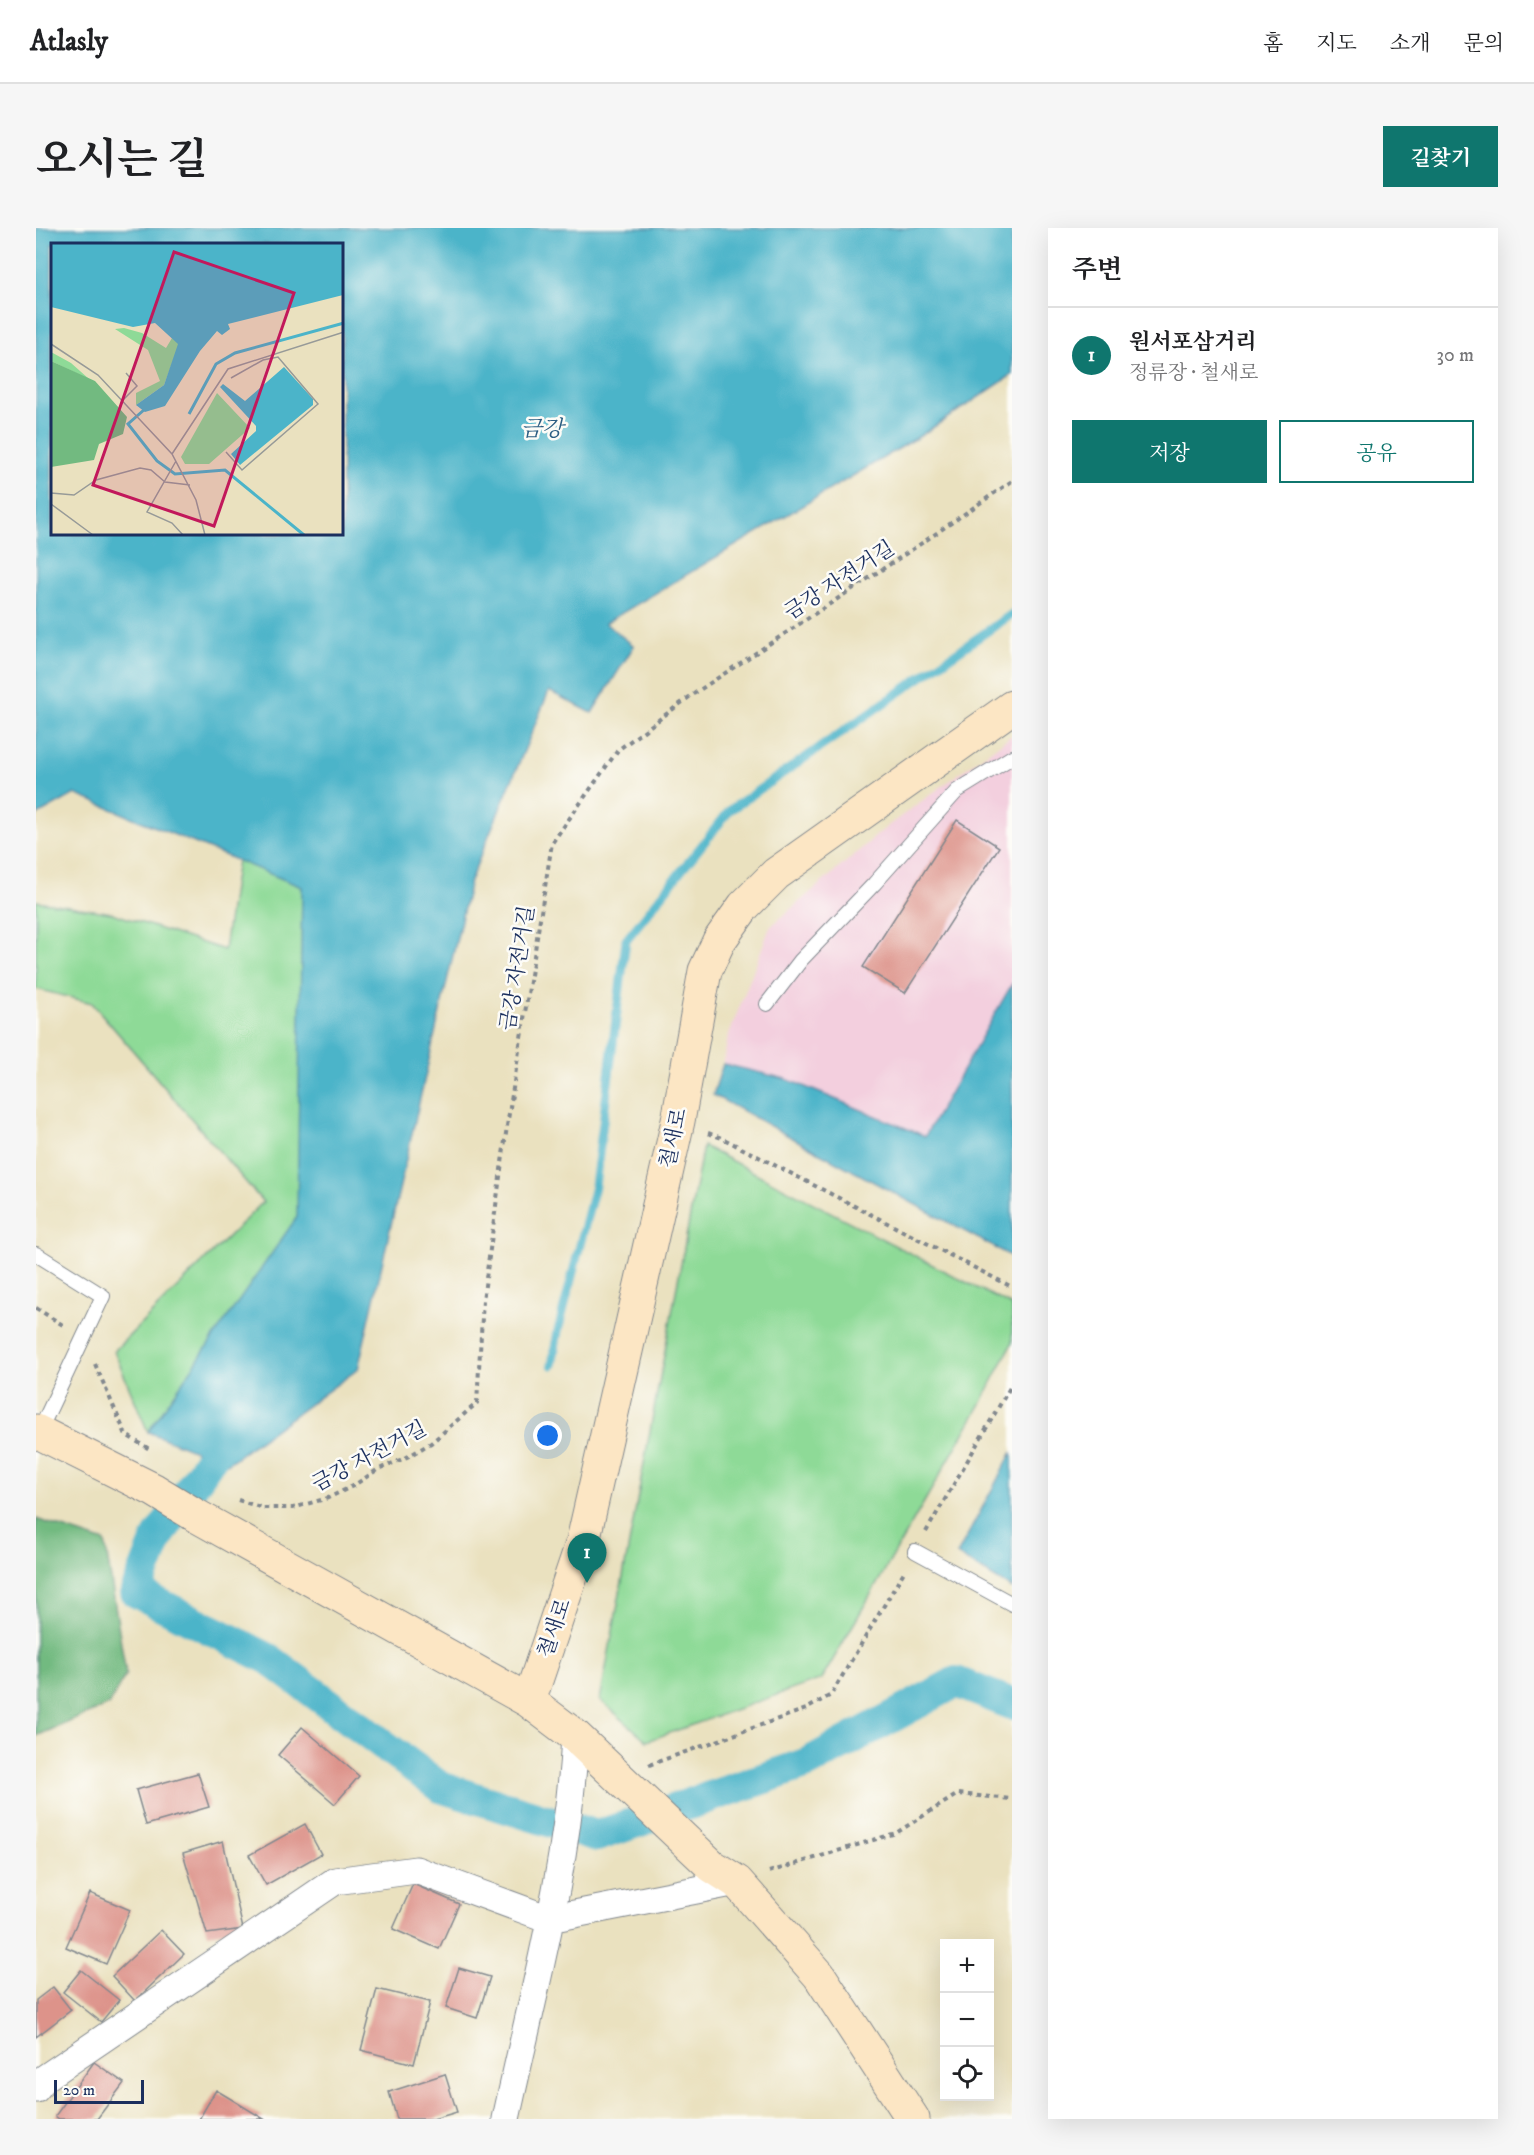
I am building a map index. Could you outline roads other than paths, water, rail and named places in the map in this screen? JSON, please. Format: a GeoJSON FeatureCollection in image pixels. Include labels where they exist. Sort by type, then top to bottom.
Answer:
{"type":"FeatureCollection","features":[{"type":"Feature","properties":{"kind":"street","name":"철새로"},"geometry":{"type":"LineString","coordinates":[[530,1701],[583,1542],[678,1121],[705,971],[719,941],[744,906],[776,874],[1012,707]]}},
{"type":"Feature","properties":{"kind":"street"},"geometry":{"type":"LineString","coordinates":[[37,1432],[154,1490],[530,1701],[575,1736],[724,1874],[819,1975],[913,2119]]}},
{"type":"Feature","properties":{"kind":"street"},"geometry":{"type":"LineString","coordinates":[[506,2119],[552,1907],[573,1782],[575,1736]]}},
{"type":"Feature","properties":{"kind":"street"},"geometry":{"type":"LineString","coordinates":[[36,2089],[45,2078],[335,1881],[416,1870],[552,1907],[724,1874]]}},
{"type":"Feature","properties":{"kind":"lane"},"geometry":{"type":"LineString","coordinates":[[767,1004],[801,960],[874,884],[957,791],[1012,757]]}},
{"type":"Feature","properties":{"kind":"lane"},"geometry":{"type":"LineString","coordinates":[[36,1254],[103,1296],[37,1432]]}},
{"type":"Feature","properties":{"kind":"lane"},"geometry":{"type":"LineString","coordinates":[[915,1551],[1012,1604]]}},
{"type":"Feature","properties":{"kind":"water","name":"금강"},"geometry":{"type":"Polygon","coordinates":[[[36,228],[1012,228],[1012,375],[920,436],[605,623],[634,646],[592,713],[549,691],[470,881],[358,1369],[227,1464],[148,1432],[297,1217],[302,887],[75,794],[36,816],[36,228]]]}},
{"type":"Feature","properties":{"kind":"water"},"geometry":{"type":"Polygon","coordinates":[[[1012,984],[1012,1257],[713,1095],[723,1064],[786,1079],[925,1136],[1012,984]]]}},
{"type":"Feature","properties":{"kind":"water"},"geometry":{"type":"Polygon","coordinates":[[[1012,1452],[1012,1589],[957,1555],[1012,1452]]]}},
{"type":"Feature","properties":{"kind":"waterway"},"geometry":{"type":"LineString","coordinates":[[552,1365],[558,1331],[595,1186],[626,940],[730,810],[1012,614]]}},
{"type":"Feature","properties":{"kind":"waterway"},"geometry":{"type":"LineString","coordinates":[[235,1422],[158,1537],[136,1592],[269,1659],[440,1787],[597,1836],[808,1763],[956,1682],[1012,1704]]}},
{"type":"Feature","properties":{"kind":"place","name":"원서포삼거리"},"geometry":{"type":"Point","coordinates":[587,1583]}}]}
